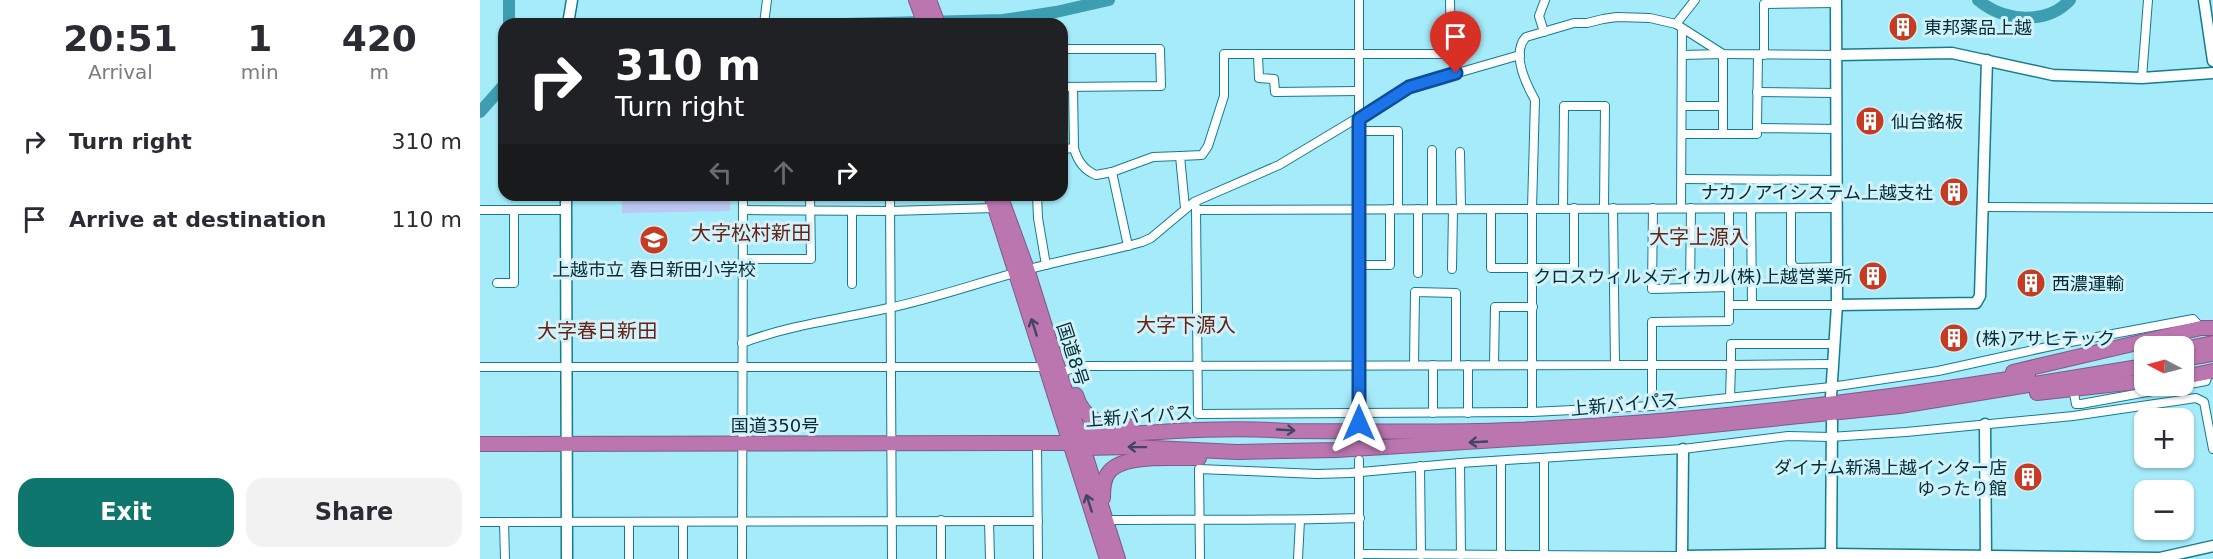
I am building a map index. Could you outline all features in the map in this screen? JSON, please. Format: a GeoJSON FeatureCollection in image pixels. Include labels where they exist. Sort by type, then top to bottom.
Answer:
{"type":"FeatureCollection","features":[{"type":"Feature","properties":{"kind":"highway","name":"国道8号"},"geometry":{"type":"LineString","coordinates":[[997,201],[1022,271],[1047,367],[1105,515],[1118,559]]}},
{"type":"Feature","properties":{"kind":"highway","name":"国道8号"},"geometry":{"type":"LineString","coordinates":[[1022,271],[1054,335],[1107,559]]}},
{"type":"Feature","properties":{"kind":"highway"},"geometry":{"type":"LineString","coordinates":[[1929,391],[2209,327]]}},
{"type":"Feature","properties":{"kind":"highway"},"geometry":{"type":"LineString","coordinates":[[2194,347],[2213,343]]}},
{"type":"Feature","properties":{"kind":"highway"},"geometry":{"type":"LineString","coordinates":[[2194,357],[2213,354]]}},
{"type":"Feature","properties":{"kind":"highway","name":"上新バイパス"},"geometry":{"type":"LineString","coordinates":[[1078,443],[1257,428],[1289,431],[1511,430],[1768,410],[1929,391],[2084,368],[2134,358]]}},
{"type":"Feature","properties":{"kind":"highway","name":"上新バイパス"},"geometry":{"type":"LineString","coordinates":[[1078,443],[1237,452],[1336,450],[1662,430],[1900,406],[2134,368]]}},
{"type":"Feature","properties":{"kind":"highway"},"geometry":{"type":"LineString","coordinates":[[1064,372],[1082,410],[1099,423],[1116,426],[1204,425],[1257,428]]}},
{"type":"Feature","properties":{"kind":"highway"},"geometry":{"type":"LineString","coordinates":[[2194,375],[2210,372]]}},
{"type":"Feature","properties":{"kind":"highway"},"geometry":{"type":"LineString","coordinates":[[1980,394],[2007,396],[2134,382]]}},
{"type":"Feature","properties":{"kind":"highway","name":"国道350号"},"geometry":{"type":"LineString","coordinates":[[480,444],[1078,443]]}},
{"type":"Feature","properties":{"kind":"highway"},"geometry":{"type":"LineString","coordinates":[[1105,515],[1104,480],[1108,472],[1122,463],[1136,459],[1235,458],[1336,450]]}},
{"type":"Feature","properties":{"kind":"street"},"geometry":{"type":"LineString","coordinates":[[568,18],[572,0]]}},
{"type":"Feature","properties":{"kind":"street"},"geometry":{"type":"LineString","coordinates":[[1359,0],[1359,423]]}},
{"type":"Feature","properties":{"kind":"street"},"geometry":{"type":"LineString","coordinates":[[1450,0],[1451,54],[1456,73]]}},
{"type":"Feature","properties":{"kind":"street"},"geometry":{"type":"LineString","coordinates":[[1544,32],[1539,16],[1545,0]]}},
{"type":"Feature","properties":{"kind":"street"},"geometry":{"type":"LineString","coordinates":[[1681,208],[1682,55],[1679,26],[1695,0]]}},
{"type":"Feature","properties":{"kind":"street"},"geometry":{"type":"LineString","coordinates":[[2142,78],[2148,0]]}},
{"type":"Feature","properties":{"kind":"street"},"geometry":{"type":"LineString","coordinates":[[2204,0],[2213,61]]}},
{"type":"Feature","properties":{"kind":"street"},"geometry":{"type":"LineString","coordinates":[[765,18],[766,2]]}},
{"type":"Feature","properties":{"kind":"street"},"geometry":{"type":"LineString","coordinates":[[1682,134],[1757,134],[1757,92],[1764,4],[1836,2],[1837,305],[1831,392]]}},
{"type":"Feature","properties":{"kind":"street"},"geometry":{"type":"LineString","coordinates":[[1532,412],[1532,208],[1535,100],[1526,81],[1520,47],[1526,37],[1574,23],[1587,23],[1617,16],[1650,18],[1679,26],[1723,54]]}},
{"type":"Feature","properties":{"kind":"street"},"geometry":{"type":"LineString","coordinates":[[1068,49],[1160,49],[1161,86],[1068,88]]}},
{"type":"Feature","properties":{"kind":"street"},"geometry":{"type":"LineString","coordinates":[[1682,55],[1952,53],[2054,75],[2142,78],[2213,73]]}},
{"type":"Feature","properties":{"kind":"street"},"geometry":{"type":"LineString","coordinates":[[1073,88],[1074,148],[1078,161],[1092,174],[1101,175],[1153,157],[1202,155],[1208,146],[1224,96],[1224,54],[1451,54]]}},
{"type":"Feature","properties":{"kind":"street"},"geometry":{"type":"LineString","coordinates":[[1723,54],[1723,134]]}},
{"type":"Feature","properties":{"kind":"street"},"geometry":{"type":"LineString","coordinates":[[1258,55],[1259,78],[1274,79],[1275,92],[1358,91]]}},
{"type":"Feature","properties":{"kind":"street"},"geometry":{"type":"LineString","coordinates":[[1195,206],[1279,165],[1409,87],[1520,55]]}},
{"type":"Feature","properties":{"kind":"street"},"geometry":{"type":"LineString","coordinates":[[1729,305],[1976,303],[1980,296],[1987,60]]}},
{"type":"Feature","properties":{"kind":"street"},"geometry":{"type":"LineString","coordinates":[[1757,92],[1836,93]]}},
{"type":"Feature","properties":{"kind":"street"},"geometry":{"type":"LineString","coordinates":[[1563,208],[1564,106],[1605,106],[1604,208]]}},
{"type":"Feature","properties":{"kind":"street"},"geometry":{"type":"LineString","coordinates":[[1682,106],[1722,106]]}},
{"type":"Feature","properties":{"kind":"street"},"geometry":{"type":"LineString","coordinates":[[1757,128],[1836,129]]}},
{"type":"Feature","properties":{"kind":"street"},"geometry":{"type":"LineString","coordinates":[[1359,131],[1398,131],[1390,265],[1359,265]]}},
{"type":"Feature","properties":{"kind":"street"},"geometry":{"type":"LineString","coordinates":[[1068,148],[1074,148]]}},
{"type":"Feature","properties":{"kind":"street"},"geometry":{"type":"LineString","coordinates":[[1432,150],[1432,209]]}},
{"type":"Feature","properties":{"kind":"street"},"geometry":{"type":"LineString","coordinates":[[1452,269],[1460,152]]}},
{"type":"Feature","properties":{"kind":"street"},"geometry":{"type":"LineString","coordinates":[[1180,156],[1185,208]]}},
{"type":"Feature","properties":{"kind":"street"},"geometry":{"type":"LineString","coordinates":[[1112,172],[1128,246]]}},
{"type":"Feature","properties":{"kind":"street"},"geometry":{"type":"LineString","coordinates":[[1682,179],[1836,180]]}},
{"type":"Feature","properties":{"kind":"street"},"geometry":{"type":"LineString","coordinates":[[567,201],[567,559]]}},
{"type":"Feature","properties":{"kind":"street"},"geometry":{"type":"LineString","coordinates":[[742,559],[743,201]]}},
{"type":"Feature","properties":{"kind":"street"},"geometry":{"type":"LineString","coordinates":[[743,259],[811,259],[810,201]]}},
{"type":"Feature","properties":{"kind":"street"},"geometry":{"type":"LineString","coordinates":[[890,201],[892,559]]}},
{"type":"Feature","properties":{"kind":"street"},"geometry":{"type":"LineString","coordinates":[[743,210],[890,211],[978,201]]}},
{"type":"Feature","properties":{"kind":"street"},"geometry":{"type":"LineString","coordinates":[[1037,201],[1046,265]]}},
{"type":"Feature","properties":{"kind":"street"},"geometry":{"type":"LineString","coordinates":[[1195,206],[1198,414],[1359,411],[1532,412],[1652,406],[1730,398],[1831,392],[2193,319],[2209,327]]}},
{"type":"Feature","properties":{"kind":"street"},"geometry":{"type":"LineString","coordinates":[[742,343],[793,327],[949,294],[1022,271],[1128,246],[1151,238],[1185,208],[1195,206],[1359,209],[1836,208]]}},
{"type":"Feature","properties":{"kind":"street"},"geometry":{"type":"LineString","coordinates":[[1983,207],[2213,208]]}},
{"type":"Feature","properties":{"kind":"street"},"geometry":{"type":"LineString","coordinates":[[1491,209],[1491,268],[1532,269],[1574,268],[1574,208]]}},
{"type":"Feature","properties":{"kind":"street"},"geometry":{"type":"LineString","coordinates":[[1613,208],[1615,365]]}},
{"type":"Feature","properties":{"kind":"street"},"geometry":{"type":"LineString","coordinates":[[1653,208],[1652,289],[1729,287]]}},
{"type":"Feature","properties":{"kind":"street"},"geometry":{"type":"LineString","coordinates":[[1690,288],[1691,208]]}},
{"type":"Feature","properties":{"kind":"street"},"geometry":{"type":"LineString","coordinates":[[1751,208],[1752,305]]}},
{"type":"Feature","properties":{"kind":"street"},"geometry":{"type":"LineString","coordinates":[[1418,209],[1418,273]]}},
{"type":"Feature","properties":{"kind":"street"},"geometry":{"type":"LineString","coordinates":[[1652,406],[1652,322],[1729,321],[1728,209]]}},
{"type":"Feature","properties":{"kind":"street"},"geometry":{"type":"LineString","coordinates":[[1791,209],[1791,263],[1796,267],[1836,267]]}},
{"type":"Feature","properties":{"kind":"street"},"geometry":{"type":"LineString","coordinates":[[480,210],[567,210]]}},
{"type":"Feature","properties":{"kind":"street"},"geometry":{"type":"LineString","coordinates":[[497,283],[514,283],[514,210]]}},
{"type":"Feature","properties":{"kind":"street"},"geometry":{"type":"LineString","coordinates":[[852,211],[852,284]]}},
{"type":"Feature","properties":{"kind":"street"},"geometry":{"type":"LineString","coordinates":[[1414,365],[1415,292],[1456,293],[1456,365]]}},
{"type":"Feature","properties":{"kind":"street"},"geometry":{"type":"LineString","coordinates":[[1494,365],[1495,307],[1533,307]]}},
{"type":"Feature","properties":{"kind":"street"},"geometry":{"type":"LineString","coordinates":[[2066,343],[2068,353]]}},
{"type":"Feature","properties":{"kind":"street"},"geometry":{"type":"LineString","coordinates":[[1730,398],[1731,344],[1834,344]]}},
{"type":"Feature","properties":{"kind":"street"},"geometry":{"type":"LineString","coordinates":[[1064,372],[1077,366],[1832,364]]}},
{"type":"Feature","properties":{"kind":"street"},"geometry":{"type":"LineString","coordinates":[[1433,365],[1433,413]]}},
{"type":"Feature","properties":{"kind":"street"},"geometry":{"type":"LineString","coordinates":[[1468,365],[1468,413]]}},
{"type":"Feature","properties":{"kind":"street"},"geometry":{"type":"LineString","coordinates":[[480,367],[1047,367]]}},
{"type":"Feature","properties":{"kind":"street"},"geometry":{"type":"LineString","coordinates":[[2194,383],[2206,381],[2210,372]]}},
{"type":"Feature","properties":{"kind":"street"},"geometry":{"type":"LineString","coordinates":[[2074,394],[2076,404],[2134,394]]}},
{"type":"Feature","properties":{"kind":"street"},"geometry":{"type":"LineString","coordinates":[[1200,559],[1199,469],[1317,474],[1683,449],[1788,436],[1830,437],[2073,416],[2196,398],[2204,402],[2213,449]]}},
{"type":"Feature","properties":{"kind":"street"},"geometry":{"type":"LineString","coordinates":[[1831,557],[1830,437],[1832,422]]}},
{"type":"Feature","properties":{"kind":"street"},"geometry":{"type":"LineString","coordinates":[[1985,424],[1986,557]]}},
{"type":"Feature","properties":{"kind":"street"},"geometry":{"type":"LineString","coordinates":[[1037,442],[1038,559]]}},
{"type":"Feature","properties":{"kind":"street"},"geometry":{"type":"LineString","coordinates":[[1682,557],[1683,449]]}},
{"type":"Feature","properties":{"kind":"street"},"geometry":{"type":"LineString","coordinates":[[1544,458],[1544,557]]}},
{"type":"Feature","properties":{"kind":"street"},"geometry":{"type":"LineString","coordinates":[[1359,460],[1359,557],[1461,555],[2160,559],[2213,546]]}},
{"type":"Feature","properties":{"kind":"street"},"geometry":{"type":"LineString","coordinates":[[1501,461],[1502,557]]}},
{"type":"Feature","properties":{"kind":"street"},"geometry":{"type":"LineString","coordinates":[[1460,463],[1461,555]]}},
{"type":"Feature","properties":{"kind":"street"},"geometry":{"type":"LineString","coordinates":[[1420,466],[1421,555]]}},
{"type":"Feature","properties":{"kind":"street"},"geometry":{"type":"LineString","coordinates":[[1105,515],[1200,519],[1360,518]]}},
{"type":"Feature","properties":{"kind":"street"},"geometry":{"type":"LineString","coordinates":[[940,520],[941,559]]}},
{"type":"Feature","properties":{"kind":"street"},"geometry":{"type":"LineString","coordinates":[[989,520],[990,559]]}},
{"type":"Feature","properties":{"kind":"street"},"geometry":{"type":"LineString","coordinates":[[480,522],[1038,520]]}},
{"type":"Feature","properties":{"kind":"street"},"geometry":{"type":"LineString","coordinates":[[1298,559],[1300,520]]}},
{"type":"Feature","properties":{"kind":"street"},"geometry":{"type":"LineString","coordinates":[[504,522],[505,559]]}},
{"type":"Feature","properties":{"kind":"street"},"geometry":{"type":"LineString","coordinates":[[629,522],[629,559]]}},
{"type":"Feature","properties":{"kind":"street"},"geometry":{"type":"LineString","coordinates":[[683,522],[683,559]]}},
{"type":"Feature","properties":{"kind":"shaded area"},"geometry":{"type":"Polygon","coordinates":[[[622,201],[730,201],[730,211],[622,213],[622,201]]]}},
{"type":"Feature","properties":{"kind":"waterway"},"geometry":{"type":"LineString","coordinates":[[509,0],[509,18]]}},
{"type":"Feature","properties":{"kind":"waterway"},"geometry":{"type":"LineString","coordinates":[[1016,18],[1109,0]]}},
{"type":"Feature","properties":{"kind":"waterway"},"geometry":{"type":"LineString","coordinates":[[1978,0],[2000,13],[2025,18],[2050,14],[2070,0]]}},
{"type":"Feature","properties":{"kind":"waterway"},"geometry":{"type":"LineString","coordinates":[[480,112],[498,92]]}},
{"type":"Feature","properties":{"kind":"place","name":"東邦薬品上越"},"geometry":{"type":"Point","coordinates":[1903,27]}},
{"type":"Feature","properties":{"kind":"place","name":"仙台銘板"},"geometry":{"type":"Point","coordinates":[1870,121]}},
{"type":"Feature","properties":{"kind":"place","name":"ナカノアイシステム上越支社"},"geometry":{"type":"Point","coordinates":[1954,192]}},
{"type":"Feature","properties":{"kind":"place","name":"上越市立 春日新田小学校"},"geometry":{"type":"Point","coordinates":[654,240]}},
{"type":"Feature","properties":{"kind":"place","name":"クロスウィルメディカル(株)上越営業所"},"geometry":{"type":"Point","coordinates":[1873,276]}},
{"type":"Feature","properties":{"kind":"place","name":"西濃運輸"},"geometry":{"type":"Point","coordinates":[2031,283]}},
{"type":"Feature","properties":{"kind":"place","name":"(株)アサヒテック"},"geometry":{"type":"Point","coordinates":[1954,338]}},
{"type":"Feature","properties":{"kind":"place","name":"ダイナム新潟上越インター店 ゆったり館"},"geometry":{"type":"Point","coordinates":[2028,477]}},
{"type":"Feature","properties":{"kind":"district","name":"大字松村新田"},"geometry":{"type":"Point","coordinates":[751,233]}},
{"type":"Feature","properties":{"kind":"district","name":"大字上源入"},"geometry":{"type":"Point","coordinates":[1699,237]}},
{"type":"Feature","properties":{"kind":"district","name":"大字下源入"},"geometry":{"type":"Point","coordinates":[1186,325]}},
{"type":"Feature","properties":{"kind":"district","name":"大字春日新田"},"geometry":{"type":"Point","coordinates":[597,331]}},
{"type":"Feature","properties":{"kind":"route"},"geometry":{"type":"LineString","coordinates":[[1359,423],[1359,119],[1409,87],[1456,73]]}}]}
